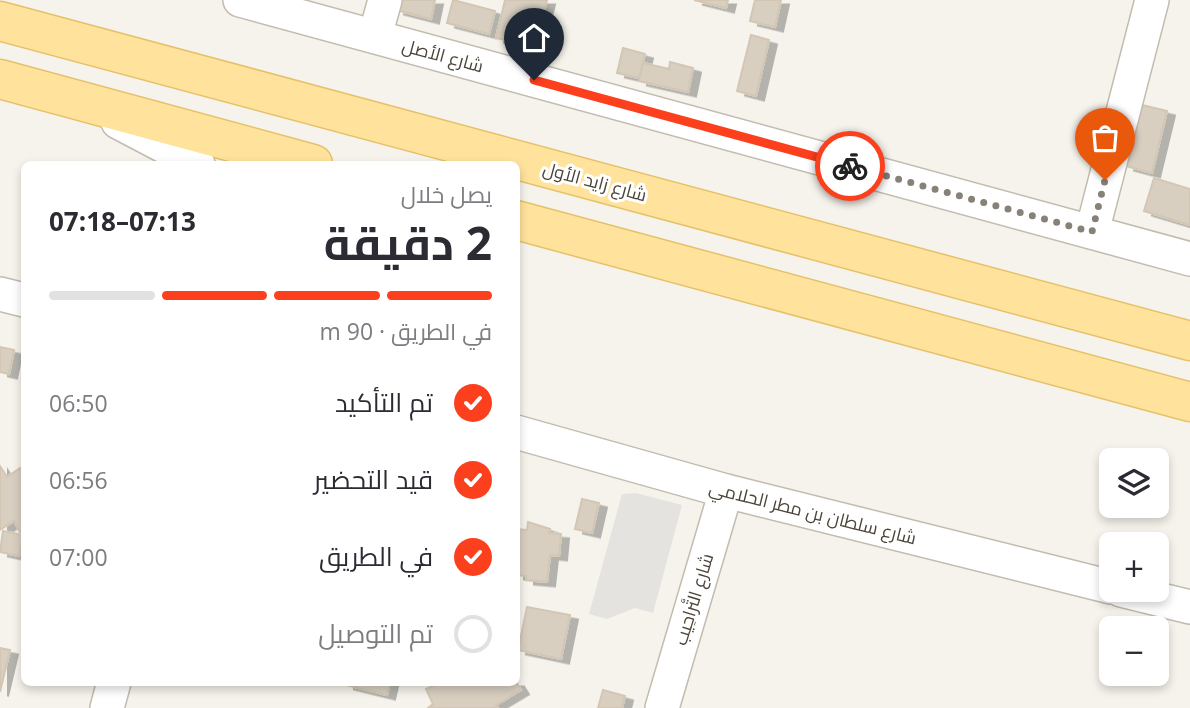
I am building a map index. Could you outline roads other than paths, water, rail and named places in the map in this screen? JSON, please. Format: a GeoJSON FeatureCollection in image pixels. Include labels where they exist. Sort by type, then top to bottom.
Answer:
{"type":"FeatureCollection","features":[{"type":"Feature","properties":{"kind":"main road","name":"شارع زايد الأول"},"geometry":{"type":"LineString","coordinates":[[0,21],[1190,341]]}},
{"type":"Feature","properties":{"kind":"main road"},"geometry":{"type":"LineString","coordinates":[[0,79],[302,161]]}},
{"type":"Feature","properties":{"kind":"main road"},"geometry":{"type":"LineString","coordinates":[[520,221],[1190,402]]}},
{"type":"Feature","properties":{"kind":"street","name":"شارع الأصل"},"geometry":{"type":"LineString","coordinates":[[240,0],[1190,259]]}},
{"type":"Feature","properties":{"kind":"street"},"geometry":{"type":"LineString","coordinates":[[375,36],[385,0]]}},
{"type":"Feature","properties":{"kind":"street"},"geometry":{"type":"LineString","coordinates":[[1092,232],[1152,0]]}},
{"type":"Feature","properties":{"kind":"street"},"geometry":{"type":"LineString","coordinates":[[72,98],[192,161]]}},
{"type":"Feature","properties":{"kind":"street"},"geometry":{"type":"LineString","coordinates":[[0,294],[21,299]]}},
{"type":"Feature","properties":{"kind":"street","name":"شارع سلطان بن مطر الحلامي"},"geometry":{"type":"LineString","coordinates":[[520,433],[726,491],[1099,584]]}},
{"type":"Feature","properties":{"kind":"street","name":"شارع التَّراحِيب"},"geometry":{"type":"LineString","coordinates":[[662,708],[726,491]]}},
{"type":"Feature","properties":{"kind":"street"},"geometry":{"type":"LineString","coordinates":[[1169,602],[1190,607]]}},
{"type":"Feature","properties":{"kind":"street"},"geometry":{"type":"LineString","coordinates":[[107,708],[113,686]]}}]}
